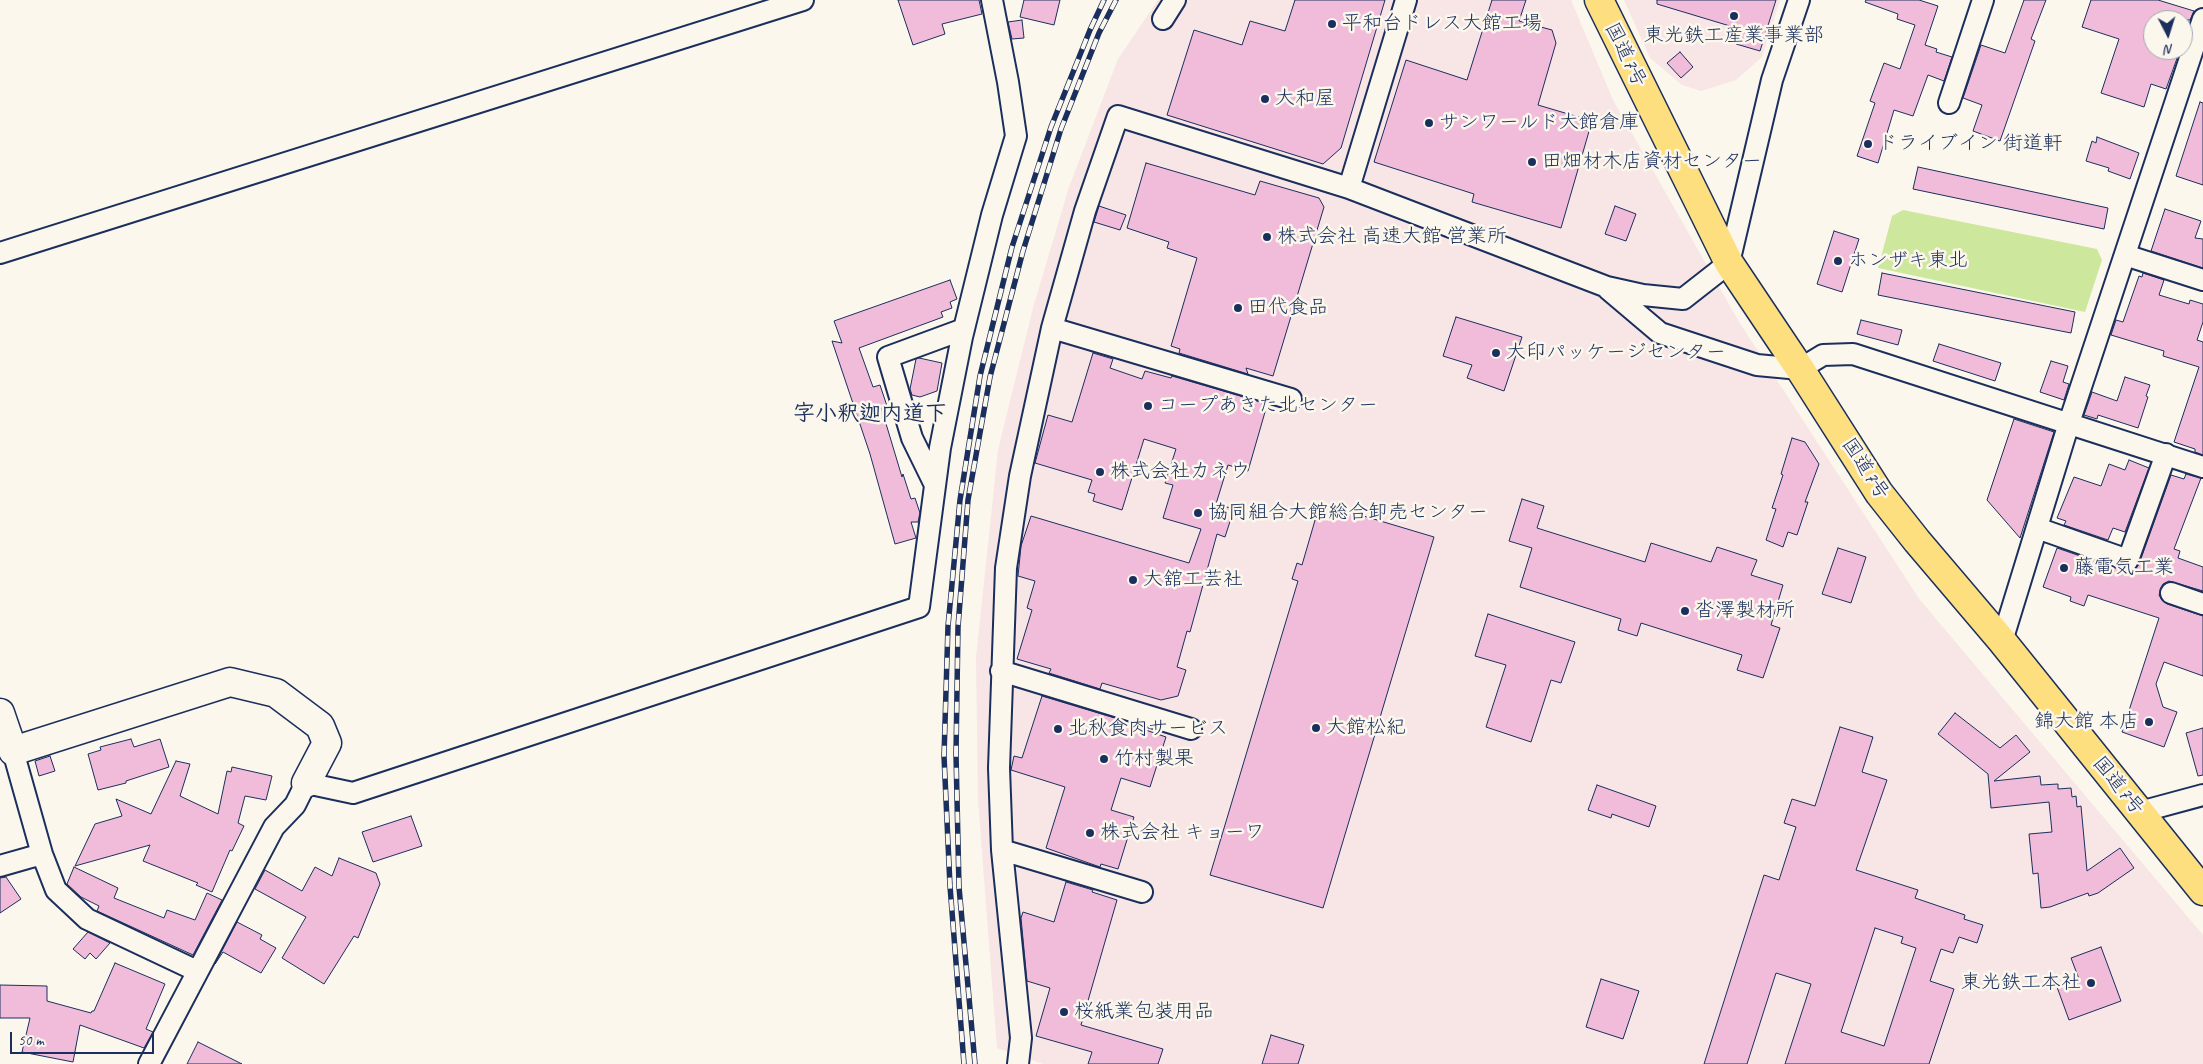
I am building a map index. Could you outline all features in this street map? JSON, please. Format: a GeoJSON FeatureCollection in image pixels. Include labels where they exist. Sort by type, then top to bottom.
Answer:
{"type":"FeatureCollection","features":[{"type":"Feature","properties":{"kind":"highway","name":"国道7号"},"geometry":{"type":"LineString","coordinates":[[1599,0],[1729,263],[1800,369],[1879,493],[2002,641],[2203,892]]}},
{"type":"Feature","properties":{"kind":"street"},"geometry":{"type":"LineString","coordinates":[[0,254],[803,0]]}},
{"type":"Feature","properties":{"kind":"street"},"geometry":{"type":"LineString","coordinates":[[306,783],[353,793],[919,607],[940,448],[964,329],[992,214],[1016,136],[1008,82],[992,0]]}},
{"type":"Feature","properties":{"kind":"street"},"geometry":{"type":"LineString","coordinates":[[1163,19],[1175,0]]}},
{"type":"Feature","properties":{"kind":"street"},"geometry":{"type":"LineString","coordinates":[[1349,188],[1406,0]]}},
{"type":"Feature","properties":{"kind":"street"},"geometry":{"type":"LineString","coordinates":[[1018,1064],[1021,1038],[1002,850],[999,768],[1006,568],[1020,476],[1052,328],[1085,211],[1118,116],[1349,188],[1607,287],[1644,295],[1683,299],[1729,263],[1772,80],[1799,0]]}},
{"type":"Feature","properties":{"kind":"street"},"geometry":{"type":"LineString","coordinates":[[1949,103],[1983,0]]}},
{"type":"Feature","properties":{"kind":"street"},"geometry":{"type":"LineString","coordinates":[[2002,641],[2070,423],[2203,18]]}},
{"type":"Feature","properties":{"kind":"street"},"geometry":{"type":"LineString","coordinates":[[2125,255],[2203,280]]}},
{"type":"Feature","properties":{"kind":"street"},"geometry":{"type":"LineString","coordinates":[[1607,287],[1660,333],[1757,365],[1800,369],[1823,355],[1853,354],[2203,467]]}},
{"type":"Feature","properties":{"kind":"street"},"geometry":{"type":"LineString","coordinates":[[1052,328],[1291,399]]}},
{"type":"Feature","properties":{"kind":"street"},"geometry":{"type":"LineString","coordinates":[[935,485],[912,438],[888,357],[964,329]]}},
{"type":"Feature","properties":{"kind":"street"},"geometry":{"type":"LineString","coordinates":[[2037,528],[2128,560],[2166,454]]}},
{"type":"Feature","properties":{"kind":"street"},"geometry":{"type":"LineString","coordinates":[[2171,593],[2203,604]]}},
{"type":"Feature","properties":{"kind":"street"},"geometry":{"type":"LineString","coordinates":[[1001,671],[1191,729]]}},
{"type":"Feature","properties":{"kind":"street"},"geometry":{"type":"LineString","coordinates":[[13,751],[230,682],[276,693],[320,726],[327,743],[295,805],[274,827],[149,1064]]}},
{"type":"Feature","properties":{"kind":"street"},"geometry":{"type":"LineString","coordinates":[[0,712],[42,854],[56,890],[87,919],[197,971]]}},
{"type":"Feature","properties":{"kind":"street"},"geometry":{"type":"LineString","coordinates":[[2140,812],[2203,795]]}},
{"type":"Feature","properties":{"kind":"street"},"geometry":{"type":"LineString","coordinates":[[1002,850],[1142,892]]}},
{"type":"Feature","properties":{"kind":"street"},"geometry":{"type":"LineString","coordinates":[[0,866],[42,854]]}},
{"type":"Feature","properties":{"kind":"shaded area"},"geometry":{"type":"Polygon","coordinates":[[[1158,0],[1571,0],[1613,100],[1739,322],[1920,600],[2203,935],[2203,1064],[1043,1064],[997,1048],[978,800],[976,658],[998,450],[1033,308],[1069,187],[1118,59],[1158,0]]]}},
{"type":"Feature","properties":{"kind":"shaded area"},"geometry":{"type":"Polygon","coordinates":[[[1624,0],[1780,0],[1762,57],[1736,80],[1701,91],[1682,85],[1650,58],[1624,0]]]}},
{"type":"Feature","properties":{"kind":"green space"},"geometry":{"type":"Polygon","coordinates":[[[1903,210],[2097,249],[2102,260],[2085,312],[1878,268],[1892,216],[1903,210]]]}},
{"type":"Feature","properties":{"kind":"building"},"geometry":{"type":"Polygon","coordinates":[[[898,0],[979,0],[982,14],[942,24],[945,34],[913,45],[898,0]]]}},
{"type":"Feature","properties":{"kind":"building"},"geometry":{"type":"Polygon","coordinates":[[[1024,0],[1060,0],[1054,25],[1020,17],[1024,0]]]}},
{"type":"Feature","properties":{"kind":"building","name":"大和屋"},"geometry":{"type":"Polygon","coordinates":[[[1295,0],[1385,0],[1341,148],[1323,164],[1167,115],[1194,30],[1242,45],[1250,21],[1285,31],[1295,0]]]}},
{"type":"Feature","properties":{"kind":"building"},"geometry":{"type":"Polygon","coordinates":[[[1492,0],[1526,0],[1519,21],[1552,30],[1556,43],[1538,105],[1592,121],[1561,228],[1472,202],[1474,194],[1374,162],[1406,60],[1467,80],[1492,0]]]}},
{"type":"Feature","properties":{"kind":"building","name":"東光鉄工産業事業部"},"geometry":{"type":"Polygon","coordinates":[[[1657,0],[1776,0],[1760,51],[1736,44],[1740,29],[1657,4],[1657,0]]]}},
{"type":"Feature","properties":{"kind":"building"},"geometry":{"type":"Polygon","coordinates":[[[1866,0],[1919,0],[1938,6],[1925,45],[1937,49],[1936,52],[1952,57],[1944,81],[1928,75],[1913,116],[1894,110],[1878,163],[1857,156],[1875,103],[1870,101],[1884,63],[1900,69],[1915,25],[1897,19],[1898,14],[1865,2],[1866,0]]]}},
{"type":"Feature","properties":{"kind":"building"},"geometry":{"type":"Polygon","coordinates":[[[2024,0],[2046,0],[2031,39],[2035,41],[2000,141],[1973,131],[1982,105],[1963,98],[1981,45],[2005,53],[2024,0]]]}},
{"type":"Feature","properties":{"kind":"building"},"geometry":{"type":"Polygon","coordinates":[[[2091,0],[2158,0],[2191,10],[2143,10],[2143,60],[2176,60],[2166,89],[2151,84],[2144,107],[2101,93],[2119,39],[2082,27],[2091,0]]]}},
{"type":"Feature","properties":{"kind":"building"},"geometry":{"type":"Polygon","coordinates":[[[1022,20],[1024,38],[1012,39],[1008,22],[1022,20]]]}},
{"type":"Feature","properties":{"kind":"building"},"geometry":{"type":"Polygon","coordinates":[[[1680,52],[1693,67],[1681,78],[1667,63],[1680,52]]]}},
{"type":"Feature","properties":{"kind":"building"},"geometry":{"type":"Polygon","coordinates":[[[2200,102],[2203,103],[2203,185],[2176,176],[2200,102]]]}},
{"type":"Feature","properties":{"kind":"building"},"geometry":{"type":"Polygon","coordinates":[[[2097,137],[2139,153],[2130,179],[2108,171],[2109,168],[2086,161],[2092,141],[2096,143],[2097,137]]]}},
{"type":"Feature","properties":{"kind":"building"},"geometry":{"type":"Polygon","coordinates":[[[1146,163],[1255,195],[1260,181],[1319,198],[1324,207],[1273,376],[1246,368],[1248,374],[1179,353],[1180,349],[1171,346],[1197,258],[1167,248],[1169,242],[1127,228],[1146,163]]]}},
{"type":"Feature","properties":{"kind":"building"},"geometry":{"type":"Polygon","coordinates":[[[1918,167],[2108,208],[2104,229],[1913,189],[1918,167]]]}},
{"type":"Feature","properties":{"kind":"building"},"geometry":{"type":"Polygon","coordinates":[[[1099,206],[1126,215],[1120,230],[1094,222],[1099,206]]]}},
{"type":"Feature","properties":{"kind":"building"},"geometry":{"type":"Polygon","coordinates":[[[1615,206],[1636,214],[1626,241],[1605,234],[1615,206]]]}},
{"type":"Feature","properties":{"kind":"building"},"geometry":{"type":"Polygon","coordinates":[[[2165,209],[2201,221],[2195,238],[2203,239],[2203,268],[2151,251],[2165,209]]]}},
{"type":"Feature","properties":{"kind":"building","name":"ホンザキ東北"},"geometry":{"type":"Polygon","coordinates":[[[1834,231],[1859,239],[1842,292],[1817,284],[1834,231]]]}},
{"type":"Feature","properties":{"kind":"building"},"geometry":{"type":"Polygon","coordinates":[[[1882,273],[2075,312],[2071,333],[1878,295],[1882,273]]]}},
{"type":"Feature","properties":{"kind":"building"},"geometry":{"type":"Polygon","coordinates":[[[2143,273],[2164,280],[2159,295],[2189,304],[2190,300],[2203,304],[2203,322],[2197,340],[2203,342],[2203,455],[2195,452],[2195,449],[2174,442],[2199,367],[2163,356],[2164,351],[2111,335],[2116,320],[2123,322],[2139,276],[2142,277],[2143,273]]]}},
{"type":"Feature","properties":{"kind":"building"},"geometry":{"type":"Polygon","coordinates":[[[950,280],[957,299],[950,302],[952,308],[941,312],[943,317],[859,348],[873,387],[880,385],[888,409],[881,407],[902,477],[903,474],[911,499],[915,498],[920,513],[918,522],[911,522],[916,538],[895,544],[870,454],[832,341],[842,343],[834,321],[950,280]]]}},
{"type":"Feature","properties":{"kind":"building","name":"大印パッケージセンター"},"geometry":{"type":"Polygon","coordinates":[[[1456,317],[1522,337],[1504,391],[1467,378],[1472,365],[1443,356],[1456,317]]]}},
{"type":"Feature","properties":{"kind":"building"},"geometry":{"type":"Polygon","coordinates":[[[1861,320],[1902,330],[1898,345],[1857,334],[1861,320]]]}},
{"type":"Feature","properties":{"kind":"building"},"geometry":{"type":"Polygon","coordinates":[[[1939,344],[2001,363],[1995,381],[1933,361],[1939,344]]]}},
{"type":"Feature","properties":{"kind":"building"},"geometry":{"type":"Polygon","coordinates":[[[1093,353],[1113,359],[1110,368],[1142,379],[1145,371],[1171,378],[1172,376],[1261,402],[1265,412],[1248,471],[1228,465],[1216,504],[1234,509],[1225,537],[1217,534],[1190,632],[1187,631],[1177,667],[1186,670],[1178,696],[1161,700],[1102,683],[1100,689],[1049,673],[1051,669],[1017,659],[1032,610],[1027,608],[1035,581],[1018,576],[1021,546],[1031,516],[1189,563],[1201,529],[1163,518],[1173,485],[1165,483],[1176,449],[1144,439],[1122,510],[1093,501],[1095,494],[1088,492],[1092,480],[1035,463],[1048,415],[1072,422],[1093,353]]]}},
{"type":"Feature","properties":{"kind":"building"},"geometry":{"type":"Polygon","coordinates":[[[916,359],[942,363],[937,391],[920,397],[912,395],[910,389],[916,359]]]}},
{"type":"Feature","properties":{"kind":"building"},"geometry":{"type":"Polygon","coordinates":[[[2051,361],[2068,366],[2063,382],[2069,384],[2064,400],[2040,392],[2051,361]]]}},
{"type":"Feature","properties":{"kind":"building"},"geometry":{"type":"Polygon","coordinates":[[[2125,377],[2150,385],[2138,428],[2098,415],[2097,419],[2084,415],[2092,392],[2117,401],[2125,377]]]}},
{"type":"Feature","properties":{"kind":"building"},"geometry":{"type":"Polygon","coordinates":[[[2014,419],[2054,432],[2020,538],[1987,500],[2014,419]]]}},
{"type":"Feature","properties":{"kind":"building"},"geometry":{"type":"Polygon","coordinates":[[[1792,438],[1805,442],[1819,464],[1805,502],[1808,502],[1797,535],[1788,532],[1783,547],[1766,540],[1776,509],[1772,508],[1783,475],[1781,474],[1792,438]]]}},
{"type":"Feature","properties":{"kind":"building"},"geometry":{"type":"Polygon","coordinates":[[[2129,460],[2149,468],[2125,532],[2113,528],[2108,540],[2064,525],[2066,521],[2057,518],[2074,477],[2101,486],[2109,464],[2125,470],[2129,460]]]}},
{"type":"Feature","properties":{"kind":"building"},"geometry":{"type":"Polygon","coordinates":[[[2186,474],[2201,478],[2174,549],[2180,551],[2178,558],[2203,567],[2203,591],[2169,581],[2163,584],[2159,595],[2167,604],[2203,616],[2203,676],[2164,662],[2156,684],[2163,707],[2177,712],[2164,747],[2122,732],[2159,618],[2088,595],[2084,606],[2070,601],[2071,597],[2043,587],[2057,548],[2124,571],[2135,569],[2139,564],[2171,475],[2184,479],[2186,474]]]}},
{"type":"Feature","properties":{"kind":"building","name":"沓澤製材所"},"geometry":{"type":"Polygon","coordinates":[[[1522,499],[1544,506],[1537,528],[1645,562],[1651,543],[1711,562],[1717,547],[1757,560],[1751,575],[1783,585],[1771,625],[1780,628],[1763,678],[1737,670],[1742,655],[1641,623],[1637,636],[1618,630],[1621,619],[1520,587],[1532,548],[1509,541],[1522,499]]]}},
{"type":"Feature","properties":{"kind":"building","name":"大館松紀"},"geometry":{"type":"Polygon","coordinates":[[[1320,503],[1434,537],[1323,908],[1210,875],[1298,581],[1292,579],[1297,563],[1302,565],[1320,503]]]}},
{"type":"Feature","properties":{"kind":"building"},"geometry":{"type":"Polygon","coordinates":[[[1838,548],[1866,557],[1851,603],[1822,594],[1838,548]]]}},
{"type":"Feature","properties":{"kind":"building"},"geometry":{"type":"Polygon","coordinates":[[[1488,614],[1575,642],[1561,683],[1551,680],[1531,742],[1486,727],[1506,665],[1475,656],[1488,614]]]}},
{"type":"Feature","properties":{"kind":"building"},"geometry":{"type":"Polygon","coordinates":[[[1042,696],[1138,725],[1137,727],[1166,737],[1150,787],[1121,778],[1111,810],[1134,817],[1118,869],[1101,864],[1100,867],[1046,848],[1065,787],[1011,770],[1014,756],[1022,758],[1042,696]]]}},
{"type":"Feature","properties":{"kind":"building"},"geometry":{"type":"Polygon","coordinates":[[[1955,713],[2000,748],[2016,735],[2030,752],[1994,781],[2040,776],[2041,785],[2058,784],[2058,789],[2071,788],[2072,797],[2076,796],[2077,807],[2081,806],[2087,871],[2120,848],[2134,868],[2098,893],[2089,896],[2088,893],[2050,907],[2041,908],[2038,873],[2033,874],[2029,834],[2052,832],[2049,802],[1991,808],[1988,774],[1938,734],[1955,713]]]}},
{"type":"Feature","properties":{"kind":"building"},"geometry":{"type":"Polygon","coordinates":[[[1840,727],[1873,737],[1862,772],[1887,780],[1856,870],[1918,890],[1915,898],[1965,915],[1964,919],[1983,925],[1977,943],[1959,937],[1953,953],[1941,949],[1930,981],[1954,989],[1929,1064],[1785,1064],[1811,984],[1776,973],[1747,1064],[1704,1064],[1764,875],[1779,880],[1796,827],[1784,823],[1792,799],[1815,806],[1840,727]],[[1875,928],[1841,1032],[1884,1046],[1916,948],[1901,943],[1903,937],[1875,928]]]}},
{"type":"Feature","properties":{"kind":"building"},"geometry":{"type":"Polygon","coordinates":[[[2203,728],[2203,775],[2198,776],[2186,733],[2203,728]]]}},
{"type":"Feature","properties":{"kind":"building"},"geometry":{"type":"Polygon","coordinates":[[[131,739],[134,747],[160,739],[169,767],[126,781],[126,783],[98,790],[88,754],[101,750],[100,747],[131,739]]]}},
{"type":"Feature","properties":{"kind":"building"},"geometry":{"type":"Polygon","coordinates":[[[50,756],[55,771],[39,776],[35,761],[50,756]]]}},
{"type":"Feature","properties":{"kind":"building"},"geometry":{"type":"Polygon","coordinates":[[[176,761],[190,764],[180,796],[218,814],[227,771],[231,772],[232,767],[272,776],[266,800],[245,796],[238,823],[244,826],[232,851],[230,850],[212,892],[196,885],[198,883],[143,861],[150,845],[75,866],[95,824],[122,816],[116,799],[151,814],[176,761]]]}},
{"type":"Feature","properties":{"kind":"building"},"geometry":{"type":"Polygon","coordinates":[[[1597,785],[1656,806],[1649,827],[1612,814],[1611,818],[1588,810],[1597,785]]]}},
{"type":"Feature","properties":{"kind":"building"},"geometry":{"type":"Polygon","coordinates":[[[411,816],[422,846],[373,862],[362,832],[411,816]]]}},
{"type":"Feature","properties":{"kind":"building"},"geometry":{"type":"Polygon","coordinates":[[[339,858],[376,873],[380,884],[358,938],[354,936],[324,984],[282,958],[306,917],[255,889],[265,870],[302,891],[315,867],[332,876],[339,858]]]}},
{"type":"Feature","properties":{"kind":"building"},"geometry":{"type":"Polygon","coordinates":[[[74,867],[118,888],[114,898],[164,918],[167,910],[195,920],[207,893],[222,900],[193,955],[97,911],[99,906],[81,897],[67,884],[74,867]]]}},
{"type":"Feature","properties":{"kind":"building"},"geometry":{"type":"Polygon","coordinates":[[[6,877],[21,899],[0,913],[0,878],[6,877]]]}},
{"type":"Feature","properties":{"kind":"building"},"geometry":{"type":"Polygon","coordinates":[[[1066,882],[1117,900],[1081,1025],[1163,1049],[1158,1064],[1088,1064],[1092,1052],[1036,1036],[1050,988],[1027,981],[1021,918],[1023,912],[1054,922],[1066,882]]]}},
{"type":"Feature","properties":{"kind":"building"},"geometry":{"type":"Polygon","coordinates":[[[237,922],[262,935],[260,939],[276,948],[261,973],[223,952],[215,964],[237,922]]]}},
{"type":"Feature","properties":{"kind":"building"},"geometry":{"type":"Polygon","coordinates":[[[88,932],[110,943],[96,959],[90,953],[85,959],[73,949],[88,932]]]}},
{"type":"Feature","properties":{"kind":"building","name":"東光鉄工本社"},"geometry":{"type":"Polygon","coordinates":[[[2101,947],[2121,1001],[2069,1020],[2057,987],[2079,979],[2071,958],[2101,947]]]}},
{"type":"Feature","properties":{"kind":"building"},"geometry":{"type":"Polygon","coordinates":[[[115,963],[165,984],[146,1029],[153,1032],[144,1048],[80,1025],[73,1062],[22,1052],[30,1018],[0,1018],[0,985],[47,986],[47,1001],[91,1013],[94,1011],[115,963]]]}},
{"type":"Feature","properties":{"kind":"building"},"geometry":{"type":"Polygon","coordinates":[[[1601,979],[1639,991],[1623,1039],[1586,1027],[1601,979]]]}},
{"type":"Feature","properties":{"kind":"building"},"geometry":{"type":"Polygon","coordinates":[[[1271,1035],[1304,1045],[1298,1064],[1262,1064],[1271,1035]]]}},
{"type":"Feature","properties":{"kind":"building"},"geometry":{"type":"Polygon","coordinates":[[[198,1042],[242,1064],[187,1064],[198,1042]]]}},
{"type":"Feature","properties":{"kind":"railway"},"geometry":{"type":"LineString","coordinates":[[964,1064],[950,886],[944,756],[948,626],[960,500],[980,376],[1012,247],[1051,127],[1104,0]]}},
{"type":"Feature","properties":{"kind":"railway"},"geometry":{"type":"LineString","coordinates":[[975,1064],[959,887],[956,754],[958,627],[968,500],[990,377],[1023,251],[1061,129],[1099,33],[1116,0]]}},
{"type":"Feature","properties":{"kind":"place","name":"東光鉄工産業事業部"},"geometry":{"type":"Point","coordinates":[1734,16]}},
{"type":"Feature","properties":{"kind":"place","name":"平和台ドレス大館工場"},"geometry":{"type":"Point","coordinates":[1332,24]}},
{"type":"Feature","properties":{"kind":"place","name":"大和屋"},"geometry":{"type":"Point","coordinates":[1265,99]}},
{"type":"Feature","properties":{"kind":"place","name":"サンワールド大館倉庫"},"geometry":{"type":"Point","coordinates":[1429,123]}},
{"type":"Feature","properties":{"kind":"place","name":"ドライブイン 街道軒"},"geometry":{"type":"Point","coordinates":[1868,144]}},
{"type":"Feature","properties":{"kind":"place","name":"田畑材木店資材センター"},"geometry":{"type":"Point","coordinates":[1532,162]}},
{"type":"Feature","properties":{"kind":"place","name":"株式会社 高速大館 営業所"},"geometry":{"type":"Point","coordinates":[1267,237]}},
{"type":"Feature","properties":{"kind":"place","name":"ホンザキ東北"},"geometry":{"type":"Point","coordinates":[1838,261]}},
{"type":"Feature","properties":{"kind":"place","name":"田代食品"},"geometry":{"type":"Point","coordinates":[1238,308]}},
{"type":"Feature","properties":{"kind":"place","name":"大印パッケージセンター"},"geometry":{"type":"Point","coordinates":[1496,353]}},
{"type":"Feature","properties":{"kind":"place","name":"コープあきた北センター"},"geometry":{"type":"Point","coordinates":[1148,406]}},
{"type":"Feature","properties":{"kind":"place","name":"株式会社カネウ"},"geometry":{"type":"Point","coordinates":[1100,472]}},
{"type":"Feature","properties":{"kind":"place","name":"協同組合大館総合卸売センター"},"geometry":{"type":"Point","coordinates":[1198,513]}},
{"type":"Feature","properties":{"kind":"place","name":"藤電気工業"},"geometry":{"type":"Point","coordinates":[2064,568]}},
{"type":"Feature","properties":{"kind":"place","name":"大舘工芸社"},"geometry":{"type":"Point","coordinates":[1133,580]}},
{"type":"Feature","properties":{"kind":"place","name":"沓澤製材所"},"geometry":{"type":"Point","coordinates":[1685,611]}},
{"type":"Feature","properties":{"kind":"place","name":"錦大館 本店"},"geometry":{"type":"Point","coordinates":[2149,722]}},
{"type":"Feature","properties":{"kind":"place","name":"大館松紀"},"geometry":{"type":"Point","coordinates":[1316,728]}},
{"type":"Feature","properties":{"kind":"place","name":"北秋食肉サービス"},"geometry":{"type":"Point","coordinates":[1058,729]}},
{"type":"Feature","properties":{"kind":"place","name":"竹村製果"},"geometry":{"type":"Point","coordinates":[1104,759]}},
{"type":"Feature","properties":{"kind":"place","name":"株式会社 キョーワ"},"geometry":{"type":"Point","coordinates":[1090,833]}},
{"type":"Feature","properties":{"kind":"place","name":"東光鉄工本社"},"geometry":{"type":"Point","coordinates":[2091,983]}},
{"type":"Feature","properties":{"kind":"place","name":"桜紙業包装用品"},"geometry":{"type":"Point","coordinates":[1064,1012]}},
{"type":"Feature","properties":{"kind":"district","name":"字小釈迦内道下"},"geometry":{"type":"Point","coordinates":[870,414]}}]}
